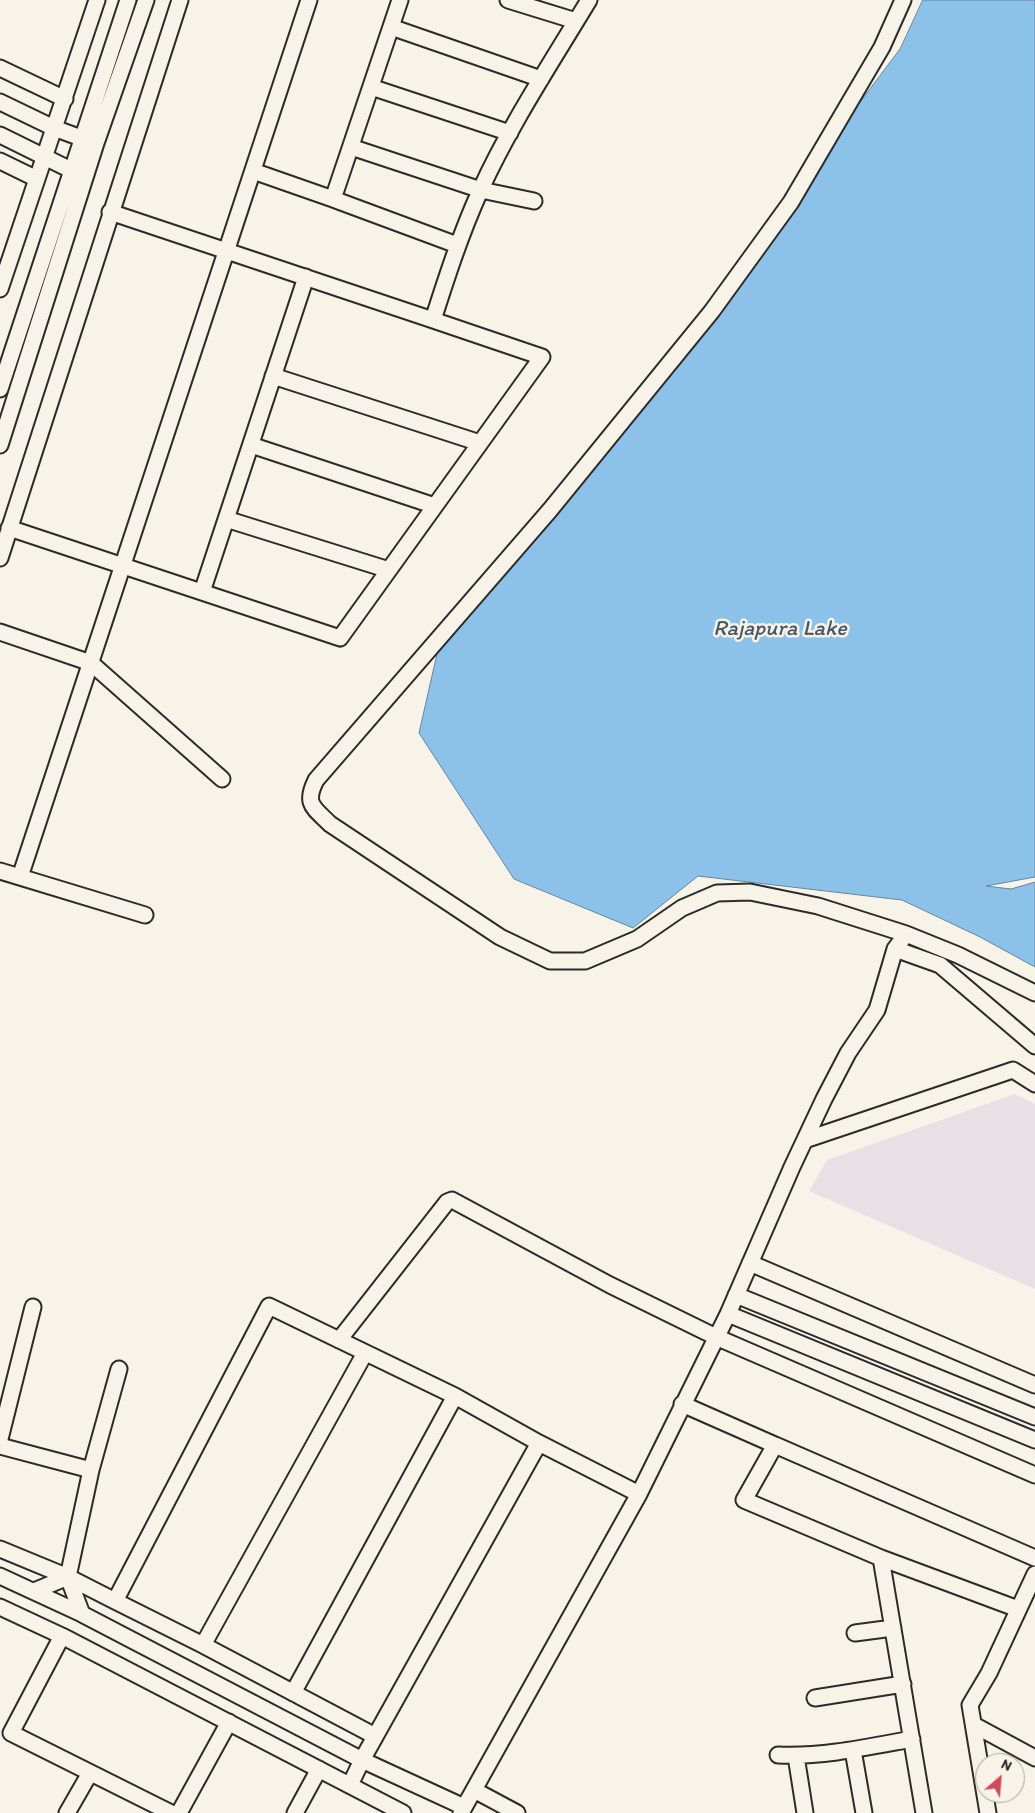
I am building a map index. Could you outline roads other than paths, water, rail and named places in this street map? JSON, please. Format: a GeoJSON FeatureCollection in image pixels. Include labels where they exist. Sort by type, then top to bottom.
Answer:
{"type":"FeatureCollection","features":[{"type":"Feature","properties":{"kind":"street"},"geometry":{"type":"LineString","coordinates":[[1,280],[65,98],[97,0]]}},
{"type":"Feature","properties":{"kind":"street"},"geometry":{"type":"LineString","coordinates":[[0,445],[128,0]]}},
{"type":"Feature","properties":{"kind":"street"},"geometry":{"type":"LineString","coordinates":[[89,141],[146,0]]}},
{"type":"Feature","properties":{"kind":"street"},"geometry":{"type":"LineString","coordinates":[[0,558],[110,212],[180,0]]}},
{"type":"Feature","properties":{"kind":"street"},"geometry":{"type":"LineString","coordinates":[[20,877],[309,0]]}},
{"type":"Feature","properties":{"kind":"street"},"geometry":{"type":"LineString","coordinates":[[333,199],[400,0]]}},
{"type":"Feature","properties":{"kind":"street"},"geometry":{"type":"LineString","coordinates":[[508,0],[576,21]]}},
{"type":"Feature","properties":{"kind":"street"},"geometry":{"type":"LineString","coordinates":[[433,320],[457,245],[480,190],[510,133],[589,0]]}},
{"type":"Feature","properties":{"kind":"street"},"geometry":{"type":"LineString","coordinates":[[903,0],[882,47],[791,202],[712,311],[550,510],[316,780],[309,793],[312,806],[330,824],[500,937],[550,961],[585,961],[637,939],[682,908],[717,893],[750,892],[808,904],[906,934],[958,955],[1035,993]]}},
{"type":"Feature","properties":{"kind":"street"},"geometry":{"type":"LineString","coordinates":[[391,27],[542,79]]}},
{"type":"Feature","properties":{"kind":"street"},"geometry":{"type":"LineString","coordinates":[[0,68],[65,98]]}},
{"type":"Feature","properties":{"kind":"street"},"geometry":{"type":"LineString","coordinates":[[371,87],[510,133]]}},
{"type":"Feature","properties":{"kind":"street"},"geometry":{"type":"LineString","coordinates":[[0,102],[54,128],[89,141]]}},
{"type":"Feature","properties":{"kind":"street"},"geometry":{"type":"LineString","coordinates":[[0,135],[79,174]]}},
{"type":"Feature","properties":{"kind":"street"},"geometry":{"type":"LineString","coordinates":[[351,147],[480,190],[534,201]]}},
{"type":"Feature","properties":{"kind":"street"},"geometry":{"type":"LineString","coordinates":[[0,161],[37,179]]}},
{"type":"Feature","properties":{"kind":"street"},"geometry":{"type":"LineString","coordinates":[[253,171],[457,245]]}},
{"type":"Feature","properties":{"kind":"street"},"geometry":{"type":"LineString","coordinates":[[0,389],[79,174]]}},
{"type":"Feature","properties":{"kind":"street"},"geometry":{"type":"LineString","coordinates":[[9,528],[340,638],[542,357],[110,212]]}},
{"type":"Feature","properties":{"kind":"street"},"geometry":{"type":"LineString","coordinates":[[202,592],[306,277]]}},
{"type":"Feature","properties":{"kind":"street"},"geometry":{"type":"LineString","coordinates":[[273,376],[480,443]]}},
{"type":"Feature","properties":{"kind":"street"},"geometry":{"type":"LineString","coordinates":[[251,446],[435,506]]}},
{"type":"Feature","properties":{"kind":"street"},"geometry":{"type":"LineString","coordinates":[[226,519],[389,570]]}},
{"type":"Feature","properties":{"kind":"street"},"geometry":{"type":"LineString","coordinates":[[0,632],[91,664],[222,779]]}},
{"type":"Feature","properties":{"kind":"street"},"geometry":{"type":"LineString","coordinates":[[0,871],[145,915]]}},
{"type":"Feature","properties":{"kind":"street"},"geometry":{"type":"LineString","coordinates":[[0,1576],[82,1614],[362,1760],[463,1810],[639,1494],[728,1314],[805,1140],[848,1053],[877,1010],[895,949],[906,934]]}},
{"type":"Feature","properties":{"kind":"street"},"geometry":{"type":"LineString","coordinates":[[895,949],[940,966],[1035,1046]]}},
{"type":"Feature","properties":{"kind":"street"},"geometry":{"type":"LineString","coordinates":[[805,1140],[1013,1070],[1035,1084]]}},
{"type":"Feature","properties":{"kind":"street"},"geometry":{"type":"LineString","coordinates":[[339,1340],[447,1202],[452,1200],[610,1285],[716,1337],[1035,1475]]}},
{"type":"Feature","properties":{"kind":"street"},"geometry":{"type":"LineString","coordinates":[[750,1263],[1035,1384]]}},
{"type":"Feature","properties":{"kind":"street"},"geometry":{"type":"LineString","coordinates":[[736,1295],[1035,1417]]}},
{"type":"Feature","properties":{"kind":"street"},"geometry":{"type":"LineString","coordinates":[[115,1601],[269,1306],[455,1396],[539,1443],[639,1494]]}},
{"type":"Feature","properties":{"kind":"street"},"geometry":{"type":"LineString","coordinates":[[0,1439],[32,1307]]}},
{"type":"Feature","properties":{"kind":"street"},"geometry":{"type":"LineString","coordinates":[[728,1314],[1035,1440]]}},
{"type":"Feature","properties":{"kind":"street"},"geometry":{"type":"LineString","coordinates":[[203,1645],[366,1353]]}},
{"type":"Feature","properties":{"kind":"street"},"geometry":{"type":"LineString","coordinates":[[82,1614],[68,1577],[92,1470],[119,1369]]}},
{"type":"Feature","properties":{"kind":"street"},"geometry":{"type":"LineString","coordinates":[[293,1693],[455,1396]]}},
{"type":"Feature","properties":{"kind":"street"},"geometry":{"type":"LineString","coordinates":[[682,1404],[1035,1558]]}},
{"type":"Feature","properties":{"kind":"street"},"geometry":{"type":"LineString","coordinates":[[350,1785],[375,1736],[539,1443]]}},
{"type":"Feature","properties":{"kind":"street"},"geometry":{"type":"LineString","coordinates":[[775,1444],[744,1500],[882,1558],[1018,1609]]}},
{"type":"Feature","properties":{"kind":"street"},"geometry":{"type":"LineString","coordinates":[[0,1446],[92,1470]]}},
{"type":"Feature","properties":{"kind":"street"},"geometry":{"type":"LineString","coordinates":[[0,1549],[68,1577],[203,1645],[375,1736]]}},
{"type":"Feature","properties":{"kind":"street"},"geometry":{"type":"LineString","coordinates":[[882,1558],[924,1813]]}},
{"type":"Feature","properties":{"kind":"street"},"geometry":{"type":"LineString","coordinates":[[988,1813],[970,1705],[989,1673],[1035,1574]]}},
{"type":"Feature","properties":{"kind":"street"},"geometry":{"type":"LineString","coordinates":[[34,1591],[68,1577]]}},
{"type":"Feature","properties":{"kind":"street"},"geometry":{"type":"LineString","coordinates":[[0,1607],[62,1636],[403,1813]]}},
{"type":"Feature","properties":{"kind":"street"},"geometry":{"type":"LineString","coordinates":[[855,1633],[893,1628]]}},
{"type":"Feature","properties":{"kind":"street"},"geometry":{"type":"LineString","coordinates":[[62,1636],[11,1733],[171,1813]]}},
{"type":"Feature","properties":{"kind":"street"},"geometry":{"type":"LineString","coordinates":[[815,1698],[902,1684]]}},
{"type":"Feature","properties":{"kind":"street"},"geometry":{"type":"LineString","coordinates":[[178,1813],[229,1722]]}},
{"type":"Feature","properties":{"kind":"street"},"geometry":{"type":"LineString","coordinates":[[974,1725],[1035,1758]]}},
{"type":"Feature","properties":{"kind":"street"},"geometry":{"type":"LineString","coordinates":[[778,1755],[796,1756],[853,1750],[912,1739]]}},
{"type":"Feature","properties":{"kind":"street"},"geometry":{"type":"LineString","coordinates":[[853,1750],[864,1813]]}},
{"type":"Feature","properties":{"kind":"street"},"geometry":{"type":"LineString","coordinates":[[796,1756],[805,1813]]}},
{"type":"Feature","properties":{"kind":"street"},"geometry":{"type":"LineString","coordinates":[[296,1813],[320,1769]]}},
{"type":"Feature","properties":{"kind":"street"},"geometry":{"type":"LineString","coordinates":[[67,1813],[90,1772]]}},
{"type":"Feature","properties":{"kind":"street"},"geometry":{"type":"LineString","coordinates":[[474,1790],[510,1811]]}},
{"type":"Feature","properties":{"kind":"water","name":"Rajapura Lake"},"geometry":{"type":"Polygon","coordinates":[[[923,0],[1035,0],[1035,877],[986,886],[1011,889],[1035,882],[1035,967],[980,937],[902,900],[698,876],[633,928],[514,879],[419,733],[444,623],[589,462],[900,49],[923,0]]]}}]}
